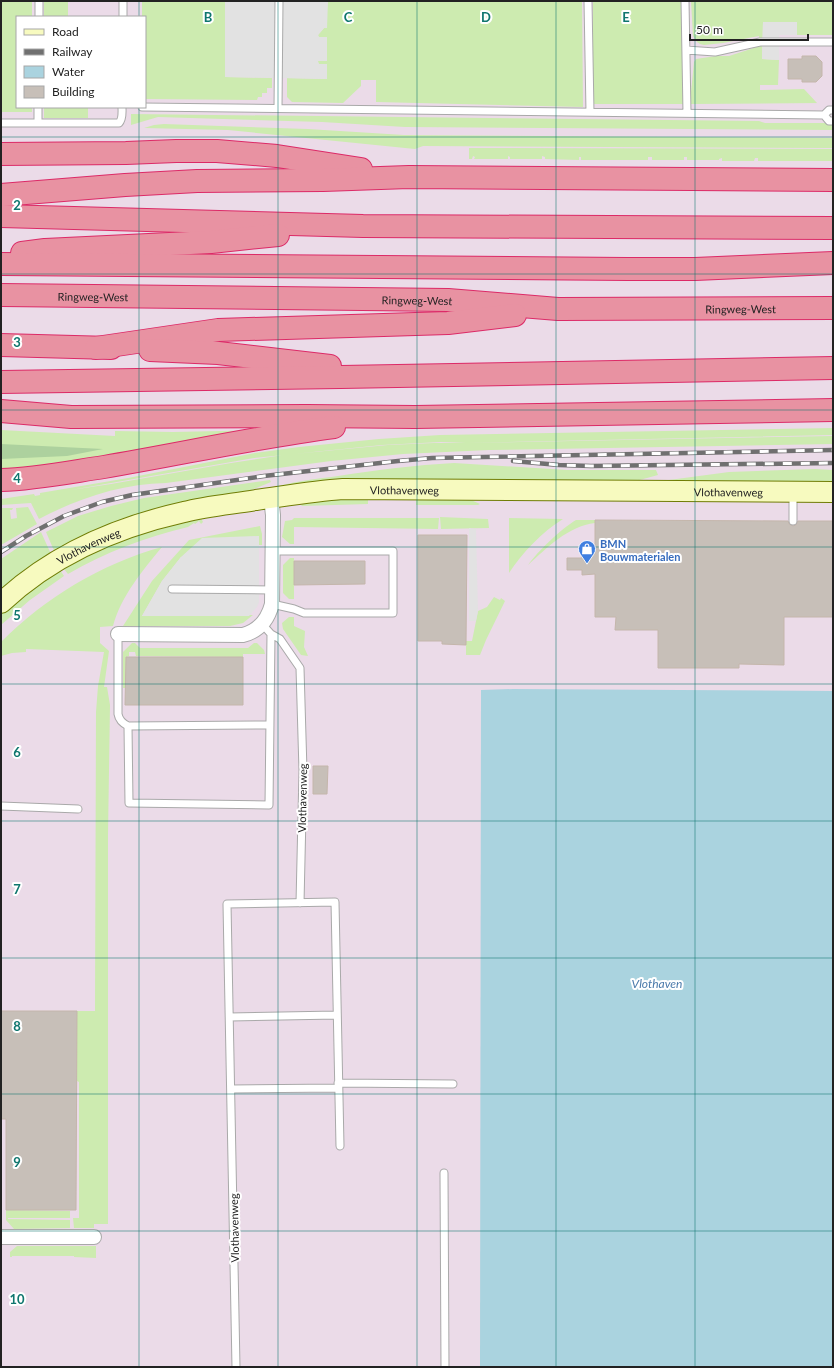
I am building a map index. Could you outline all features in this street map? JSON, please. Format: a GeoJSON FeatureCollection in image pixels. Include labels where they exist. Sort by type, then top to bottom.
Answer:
{"type":"FeatureCollection","features":[{"type":"Feature","properties":{"kind":"highway"},"geometry":{"type":"LineString","coordinates":[[1,154],[176,151],[243,153],[278,156],[409,177]]}},
{"type":"Feature","properties":{"kind":"highway"},"geometry":{"type":"LineString","coordinates":[[1,195],[197,181],[323,180],[409,177],[833,180]]}},
{"type":"Feature","properties":{"kind":"highway"},"geometry":{"type":"LineString","coordinates":[[1,216],[363,226],[833,228]]}},
{"type":"Feature","properties":{"kind":"highway"},"geometry":{"type":"LineString","coordinates":[[1,255],[45,250],[211,242],[363,226]]}},
{"type":"Feature","properties":{"kind":"highway"},"geometry":{"type":"LineString","coordinates":[[1,264],[627,270],[695,269],[833,263]]}},
{"type":"Feature","properties":{"kind":"highway"},"geometry":{"type":"LineString","coordinates":[[695,269],[833,277]]}},
{"type":"Feature","properties":{"kind":"highway","name":"Ringweg-West"},"geometry":{"type":"LineString","coordinates":[[1,295],[448,300],[558,309],[833,308]]}},
{"type":"Feature","properties":{"kind":"highway"},"geometry":{"type":"LineString","coordinates":[[96,348],[218,330],[448,323],[558,309]]}},
{"type":"Feature","properties":{"kind":"highway"},"geometry":{"type":"LineString","coordinates":[[1,345],[218,353],[405,375]]}},
{"type":"Feature","properties":{"kind":"highway"},"geometry":{"type":"LineString","coordinates":[[1,382],[833,368]]}},
{"type":"Feature","properties":{"kind":"highway"},"geometry":{"type":"LineString","coordinates":[[1,411],[72,417],[415,417],[833,410]]}},
{"type":"Feature","properties":{"kind":"highway"},"geometry":{"type":"LineString","coordinates":[[1,480],[158,458],[307,431],[415,417]]}},
{"type":"Feature","properties":{"kind":"main road","name":"Vlothavenweg"},"geometry":{"type":"LineString","coordinates":[[1,603],[21,587],[58,562],[80,549],[121,530],[184,512],[309,492],[343,489],[833,492]]}},
{"type":"Feature","properties":{"kind":"street"},"geometry":{"type":"LineString","coordinates":[[118,634],[243,635],[253,631],[267,629],[272,597],[273,515],[271,498]]}},
{"type":"Feature","properties":{"kind":"street"},"geometry":{"type":"LineString","coordinates":[[1,1237],[94,1237]]}},
{"type":"Feature","properties":{"kind":"lane"},"geometry":{"type":"LineString","coordinates":[[39,1],[39,16]]}},
{"type":"Feature","properties":{"kind":"lane"},"geometry":{"type":"LineString","coordinates":[[123,1],[123,16]]}},
{"type":"Feature","properties":{"kind":"lane"},"geometry":{"type":"LineString","coordinates":[[278,108],[279,1]]}},
{"type":"Feature","properties":{"kind":"lane"},"geometry":{"type":"LineString","coordinates":[[588,1],[590,112]]}},
{"type":"Feature","properties":{"kind":"lane"},"geometry":{"type":"LineString","coordinates":[[685,1],[687,113]]}},
{"type":"Feature","properties":{"kind":"lane"},"geometry":{"type":"LineString","coordinates":[[686,50],[715,52],[760,42],[833,42]]}},
{"type":"Feature","properties":{"kind":"lane"},"geometry":{"type":"LineString","coordinates":[[146,107],[824,115],[829,120],[833,121]]}},
{"type":"Feature","properties":{"kind":"lane"},"geometry":{"type":"LineString","coordinates":[[38,108],[38,123]]}},
{"type":"Feature","properties":{"kind":"lane"},"geometry":{"type":"LineString","coordinates":[[1,123],[119,123],[122,118],[122,108]]}},
{"type":"Feature","properties":{"kind":"lane"},"geometry":{"type":"LineString","coordinates":[[824,115],[829,110],[833,110]]}},
{"type":"Feature","properties":{"kind":"lane"},"geometry":{"type":"LineString","coordinates":[[793,492],[793,521]]}},
{"type":"Feature","properties":{"kind":"lane"},"geometry":{"type":"LineString","coordinates":[[172,589],[272,597],[304,613],[393,613],[393,551],[272,551]]}},
{"type":"Feature","properties":{"kind":"lane"},"geometry":{"type":"LineString","coordinates":[[128,726],[129,803],[269,805],[270,726],[267,629]]}},
{"type":"Feature","properties":{"kind":"lane","name":"Vlothavenweg"},"geometry":{"type":"LineString","coordinates":[[267,629],[280,639],[300,668],[303,771],[300,903]]}},
{"type":"Feature","properties":{"kind":"lane"},"geometry":{"type":"LineString","coordinates":[[118,634],[118,714],[120,720],[128,726],[270,726]]}},
{"type":"Feature","properties":{"kind":"lane"},"geometry":{"type":"LineString","coordinates":[[1,806],[78,809]]}},
{"type":"Feature","properties":{"kind":"lane","name":"Vlothavenweg"},"geometry":{"type":"LineString","coordinates":[[236,1367],[227,904],[335,902],[340,1146]]}},
{"type":"Feature","properties":{"kind":"lane"},"geometry":{"type":"LineString","coordinates":[[230,1017],[337,1014]]}},
{"type":"Feature","properties":{"kind":"lane"},"geometry":{"type":"LineString","coordinates":[[231,1089],[338,1085],[453,1084]]}},
{"type":"Feature","properties":{"kind":"lane"},"geometry":{"type":"LineString","coordinates":[[444,1173],[445,1367]]}},
{"type":"Feature","properties":{"kind":"shaded area"},"geometry":{"type":"Polygon","coordinates":[[[1,1],[833,1],[833,1367],[1,1367],[1,1]]]}},
{"type":"Feature","properties":{"kind":"shaded area"},"geometry":{"type":"Polygon","coordinates":[[[225,1],[328,1],[327,28],[324,28],[318,35],[319,37],[327,37],[327,61],[318,61],[319,64],[327,64],[327,79],[225,77],[225,1]]]}},
{"type":"Feature","properties":{"kind":"shaded area"},"geometry":{"type":"Polygon","coordinates":[[[763,22],[797,22],[797,35],[779,35],[779,60],[762,59],[763,22]]]}},
{"type":"Feature","properties":{"kind":"shaded area"},"geometry":{"type":"Polygon","coordinates":[[[469,528],[476,529],[478,611],[476,621],[469,621],[469,528]]]}},
{"type":"Feature","properties":{"kind":"shaded area"},"geometry":{"type":"Polygon","coordinates":[[[259,536],[259,602],[257,607],[249,616],[142,616],[162,581],[181,557],[202,538],[259,536]]]}},
{"type":"Feature","properties":{"kind":"green space"},"geometry":{"type":"Polygon","coordinates":[[[1,1],[32,1],[32,16],[16,16],[16,108],[32,108],[32,112],[1,112],[1,1]]]}},
{"type":"Feature","properties":{"kind":"green space"},"geometry":{"type":"Polygon","coordinates":[[[44,1],[68,1],[68,16],[44,16],[44,1]]]}},
{"type":"Feature","properties":{"kind":"green space"},"geometry":{"type":"Polygon","coordinates":[[[142,1],[225,1],[225,77],[272,78],[272,88],[267,88],[267,93],[262,93],[262,97],[258,97],[257,100],[146,99],[146,16],[142,16],[142,1]]]}},
{"type":"Feature","properties":{"kind":"green space"},"geometry":{"type":"Polygon","coordinates":[[[328,1],[582,1],[583,107],[376,102],[376,80],[361,80],[361,86],[343,103],[292,102],[287,97],[287,78],[327,79],[317,61],[327,61],[318,35],[324,28],[328,1]]]}},
{"type":"Feature","properties":{"kind":"green space"},"geometry":{"type":"Polygon","coordinates":[[[593,1],[681,1],[683,104],[593,104],[593,1]]]}},
{"type":"Feature","properties":{"kind":"green space"},"geometry":{"type":"Polygon","coordinates":[[[691,1],[833,1],[833,35],[797,35],[797,22],[763,22],[762,59],[779,60],[778,85],[760,85],[760,90],[804,89],[817,103],[821,103],[691,104],[694,62],[696,59],[729,56],[760,46],[759,36],[723,43],[700,44],[693,36],[691,1]]]}},
{"type":"Feature","properties":{"kind":"green space"},"geometry":{"type":"Polygon","coordinates":[[[44,108],[88,108],[88,118],[44,118],[44,108]]]}},
{"type":"Feature","properties":{"kind":"green space"},"geometry":{"type":"Polygon","coordinates":[[[131,114],[759,121],[765,123],[833,123],[833,130],[405,127],[322,122],[158,117],[131,125],[131,114]]]}},
{"type":"Feature","properties":{"kind":"green space"},"geometry":{"type":"Polygon","coordinates":[[[164,124],[308,129],[404,135],[833,138],[833,148],[423,146],[415,149],[228,130],[144,128],[164,124]]]}},
{"type":"Feature","properties":{"kind":"green space"},"geometry":{"type":"Polygon","coordinates":[[[469,148],[833,149],[833,161],[758,161],[758,158],[755,158],[754,161],[722,161],[722,158],[719,160],[687,160],[687,157],[684,157],[684,160],[652,160],[652,157],[648,157],[648,160],[581,160],[581,157],[579,157],[579,160],[545,159],[545,157],[542,156],[542,159],[510,159],[508,156],[508,159],[474,159],[475,157],[473,156],[472,159],[469,159],[469,148]]]}},
{"type":"Feature","properties":{"kind":"green space"},"geometry":{"type":"Polygon","coordinates":[[[833,428],[833,435],[466,443],[833,436],[833,444],[489,450],[403,454],[331,461],[133,486],[117,489],[85,499],[54,511],[39,519],[31,503],[1,505],[1,499],[34,494],[35,496],[40,495],[40,493],[128,478],[255,453],[379,439],[440,435],[833,428]],[[441,442],[382,445],[292,454],[388,445],[466,443],[441,442]],[[282,455],[254,458],[71,490],[111,484],[282,455]]]}},
{"type":"Feature","properties":{"kind":"green space"},"geometry":{"type":"Polygon","coordinates":[[[1,430],[115,436],[115,431],[173,432],[273,430],[1,472],[1,430]]]}},
{"type":"Feature","properties":{"kind":"green space"},"geometry":{"type":"Polygon","coordinates":[[[1,444],[103,449],[67,456],[1,459],[1,444]]]}},
{"type":"Feature","properties":{"kind":"green space"},"geometry":{"type":"Polygon","coordinates":[[[454,463],[567,470],[656,470],[658,475],[636,481],[268,489],[285,484],[367,472],[410,466],[454,463]]]}},
{"type":"Feature","properties":{"kind":"green space"},"geometry":{"type":"Polygon","coordinates":[[[815,469],[833,470],[833,483],[654,482],[729,472],[815,469]]]}},
{"type":"Feature","properties":{"kind":"green space"},"geometry":{"type":"Polygon","coordinates":[[[270,480],[271,482],[244,493],[55,553],[46,532],[78,516],[144,498],[270,480]]]}},
{"type":"Feature","properties":{"kind":"green space"},"geometry":{"type":"Polygon","coordinates":[[[339,498],[368,498],[368,504],[301,505],[305,503],[339,498]]]}},
{"type":"Feature","properties":{"kind":"green space"},"geometry":{"type":"Polygon","coordinates":[[[416,499],[471,500],[480,504],[416,505],[416,499]]]}},
{"type":"Feature","properties":{"kind":"green space"},"geometry":{"type":"Polygon","coordinates":[[[28,507],[37,524],[1,545],[1,508],[13,508],[10,510],[11,519],[17,518],[16,508],[28,507]]]}},
{"type":"Feature","properties":{"kind":"green space"},"geometry":{"type":"Polygon","coordinates":[[[440,517],[488,519],[489,528],[441,529],[440,517]]]}},
{"type":"Feature","properties":{"kind":"green space"},"geometry":{"type":"Polygon","coordinates":[[[201,518],[203,522],[201,524],[199,521],[188,527],[157,535],[126,546],[68,574],[63,568],[79,559],[148,530],[201,518]]]}},
{"type":"Feature","properties":{"kind":"green space"},"geometry":{"type":"Polygon","coordinates":[[[294,518],[439,518],[438,529],[294,527],[294,544],[290,544],[282,537],[285,521],[292,520],[294,518]]]}},
{"type":"Feature","properties":{"kind":"green space"},"geometry":{"type":"Polygon","coordinates":[[[509,518],[563,519],[533,543],[509,573],[509,518]]]}},
{"type":"Feature","properties":{"kind":"green space"},"geometry":{"type":"Polygon","coordinates":[[[576,520],[595,520],[595,523],[576,528],[567,533],[550,545],[528,565],[550,541],[576,520]]]}},
{"type":"Feature","properties":{"kind":"green space"},"geometry":{"type":"Polygon","coordinates":[[[260,526],[262,545],[258,545],[259,536],[181,557],[162,581],[142,616],[253,615],[243,623],[230,626],[123,626],[152,581],[189,540],[260,526]]]}},
{"type":"Feature","properties":{"kind":"green space"},"geometry":{"type":"Polygon","coordinates":[[[41,532],[51,554],[1,592],[1,559],[41,532]]]}},
{"type":"Feature","properties":{"kind":"green space"},"geometry":{"type":"Polygon","coordinates":[[[162,547],[133,584],[121,604],[113,626],[100,627],[100,643],[109,651],[104,687],[107,687],[110,705],[108,835],[108,1224],[94,1224],[94,1228],[74,1228],[73,1218],[79,1218],[79,1082],[77,1081],[77,1011],[95,1011],[96,712],[98,686],[104,652],[26,649],[26,652],[12,653],[1,656],[1,642],[37,611],[76,584],[117,563],[162,547]]]}},
{"type":"Feature","properties":{"kind":"green space"},"geometry":{"type":"Polygon","coordinates":[[[290,558],[294,558],[294,599],[289,599],[283,593],[283,565],[290,558]]]}},
{"type":"Feature","properties":{"kind":"green space"},"geometry":{"type":"Polygon","coordinates":[[[60,570],[64,576],[30,600],[1,625],[2,613],[24,595],[60,570]]]}},
{"type":"Feature","properties":{"kind":"green space"},"geometry":{"type":"Polygon","coordinates":[[[494,597],[500,600],[501,598],[505,601],[480,655],[466,655],[466,641],[472,641],[478,611],[487,607],[494,597]]]}},
{"type":"Feature","properties":{"kind":"green space"},"geometry":{"type":"Polygon","coordinates":[[[289,617],[294,617],[294,626],[305,631],[304,647],[308,656],[301,655],[283,629],[282,623],[289,617]]]}},
{"type":"Feature","properties":{"kind":"green space"},"geometry":{"type":"Polygon","coordinates":[[[132,643],[135,643],[140,648],[248,648],[254,643],[257,643],[264,650],[265,654],[243,654],[243,657],[136,656],[135,652],[129,652],[129,656],[126,657],[126,688],[123,688],[123,652],[132,643]]]}},
{"type":"Feature","properties":{"kind":"green space"},"geometry":{"type":"Polygon","coordinates":[[[6,1210],[70,1211],[70,1218],[8,1219],[70,1220],[70,1228],[14,1229],[6,1220],[6,1210]]]}},
{"type":"Feature","properties":{"kind":"green space"},"geometry":{"type":"Polygon","coordinates":[[[17,1246],[96,1246],[96,1258],[74,1256],[10,1257],[10,1252],[17,1246]]]}},
{"type":"Feature","properties":{"kind":"water","name":"Vlothaven"},"geometry":{"type":"Polygon","coordinates":[[[481,690],[833,691],[833,1367],[480,1367],[481,690]]]}},
{"type":"Feature","properties":{"kind":"building"},"geometry":{"type":"Polygon","coordinates":[[[802,56],[816,56],[822,62],[822,76],[816,82],[802,82],[802,79],[788,79],[788,59],[802,59],[802,56]]]}},
{"type":"Feature","properties":{"kind":"building"},"geometry":{"type":"Polygon","coordinates":[[[595,520],[788,521],[789,524],[793,526],[796,525],[798,521],[833,521],[833,617],[784,617],[784,665],[739,664],[739,668],[658,668],[658,630],[615,630],[616,617],[595,617],[595,574],[582,575],[582,570],[567,570],[567,558],[582,558],[582,553],[595,554],[595,520]]]}},
{"type":"Feature","properties":{"kind":"building"},"geometry":{"type":"Polygon","coordinates":[[[418,535],[467,535],[466,645],[442,644],[442,641],[418,641],[418,535]]]}},
{"type":"Feature","properties":{"kind":"building"},"geometry":{"type":"Polygon","coordinates":[[[294,561],[365,561],[365,584],[294,585],[294,561]]]}},
{"type":"Feature","properties":{"kind":"building"},"geometry":{"type":"Polygon","coordinates":[[[126,657],[243,657],[243,705],[125,705],[126,657]]]}},
{"type":"Feature","properties":{"kind":"building"},"geometry":{"type":"Polygon","coordinates":[[[313,766],[328,766],[327,794],[313,794],[313,766]]]}},
{"type":"Feature","properties":{"kind":"building"},"geometry":{"type":"Polygon","coordinates":[[[1,1011],[77,1011],[76,1210],[6,1210],[6,1119],[1,1119],[1,1011]]]}},
{"type":"Feature","properties":{"kind":"railway"},"geometry":{"type":"LineString","coordinates":[[1,552],[26,536],[64,516],[102,502],[132,495],[264,476],[432,458],[833,450]]}},
{"type":"Feature","properties":{"kind":"railway"},"geometry":{"type":"LineString","coordinates":[[513,461],[591,466],[833,463]]}},
{"type":"Feature","properties":{"kind":"place","name":"BMN Bouwmaterialen"},"geometry":{"type":"Point","coordinates":[587,564]}}]}
